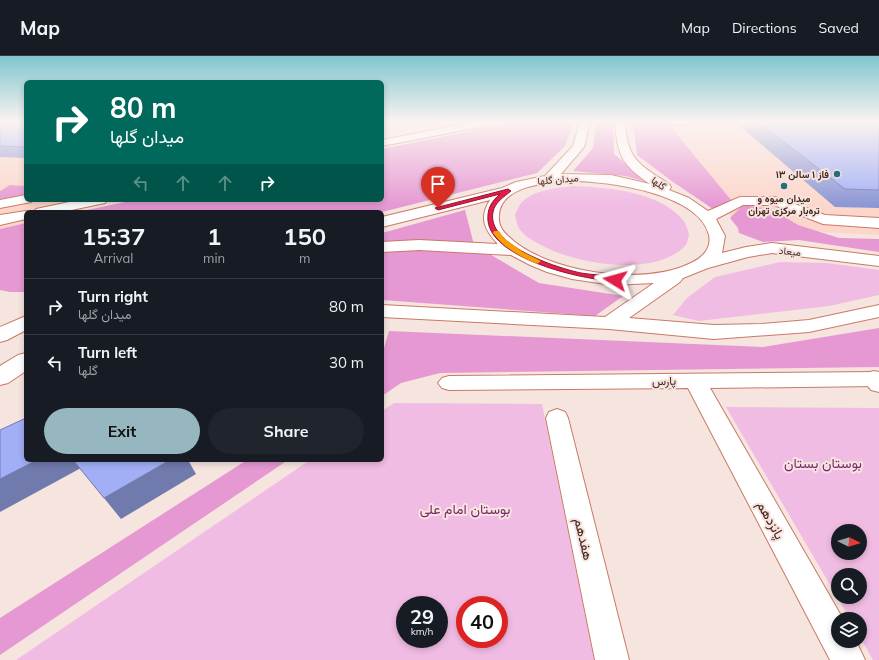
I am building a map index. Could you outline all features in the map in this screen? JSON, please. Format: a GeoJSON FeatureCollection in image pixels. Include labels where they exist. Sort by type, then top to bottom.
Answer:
{"type":"FeatureCollection","features":[{"type":"Feature","properties":{"kind":"street"},"geometry":{"type":"LineString","coordinates":[[550,178],[575,150]]}},
{"type":"Feature","properties":{"kind":"street","name":"گلها"},"geometry":{"type":"LineString","coordinates":[[624,150],[630,160],[643,172],[683,201]]}},
{"type":"Feature","properties":{"kind":"street","name":"میدان گلها"},"geometry":{"type":"LineString","coordinates":[[587,177],[618,180],[663,192],[683,201],[707,218],[714,227],[718,240],[715,253],[703,264],[680,274],[650,279],[615,280],[579,275],[547,266],[515,250],[502,240],[492,225],[490,212],[496,200],[508,191],[534,181],[550,178],[587,177]]}},
{"type":"Feature","properties":{"kind":"street"},"geometry":{"type":"LineString","coordinates":[[384,222],[508,191]]}},
{"type":"Feature","properties":{"kind":"street"},"geometry":{"type":"LineString","coordinates":[[0,204],[24,199]]}},
{"type":"Feature","properties":{"kind":"street"},"geometry":{"type":"LineString","coordinates":[[707,218],[740,201],[776,201],[823,219],[879,223]]}},
{"type":"Feature","properties":{"kind":"street"},"geometry":{"type":"LineString","coordinates":[[51,210],[90,202]]}},
{"type":"Feature","properties":{"kind":"street"},"geometry":{"type":"LineString","coordinates":[[0,220],[24,215]]}},
{"type":"Feature","properties":{"kind":"street"},"geometry":{"type":"LineString","coordinates":[[384,247],[419,245],[515,250]]}},
{"type":"Feature","properties":{"kind":"street","name":"میعاد"},"geometry":{"type":"LineString","coordinates":[[703,264],[746,252],[772,248],[879,261]]}},
{"type":"Feature","properties":{"kind":"street"},"geometry":{"type":"LineString","coordinates":[[609,323],[680,274]]}},
{"type":"Feature","properties":{"kind":"street"},"geometry":{"type":"LineString","coordinates":[[384,311],[609,323],[714,332],[810,326],[879,311]]}},
{"type":"Feature","properties":{"kind":"street"},"geometry":{"type":"LineString","coordinates":[[0,334],[24,323]]}},
{"type":"Feature","properties":{"kind":"street"},"geometry":{"type":"LineString","coordinates":[[0,378],[24,361]]}},
{"type":"Feature","properties":{"kind":"street","name":"پانزدهم"},"geometry":{"type":"LineString","coordinates":[[695,381],[848,660]]}},
{"type":"Feature","properties":{"kind":"street","name":"پارس"},"geometry":{"type":"LineString","coordinates":[[449,383],[877,381]]}},
{"type":"Feature","properties":{"kind":"street","name":"هفدهم"},"geometry":{"type":"LineString","coordinates":[[557,418],[612,660]]}},
{"type":"Feature","properties":{"kind":"shaded area"},"geometry":{"type":"Polygon","coordinates":[[[0,150],[24,150],[24,202],[72,202],[61,210],[24,210],[24,235],[0,253],[0,150]]]}},
{"type":"Feature","properties":{"kind":"shaded area"},"geometry":{"type":"Polygon","coordinates":[[[384,150],[561,150],[537,173],[384,211],[384,210],[87,210],[125,202],[384,202],[384,150]]]}},
{"type":"Feature","properties":{"kind":"shaded area"},"geometry":{"type":"Polygon","coordinates":[[[591,150],[614,150],[614,154],[647,182],[625,176],[573,171],[591,150]]]}},
{"type":"Feature","properties":{"kind":"shaded area"},"geometry":{"type":"Polygon","coordinates":[[[636,150],[690,150],[731,200],[713,209],[637,155],[636,150]]]}},
{"type":"Feature","properties":{"kind":"shaded area","name":"میدان میوه و تره‌بار مرکزی تهران"},"geometry":{"type":"Polygon","coordinates":[[[645,150],[879,150],[879,235],[822,232],[731,216],[648,157],[645,150]]]}},
{"type":"Feature","properties":{"kind":"shaded area"},"geometry":{"type":"Polygon","coordinates":[[[10,185],[24,186],[24,195],[0,199],[0,191],[10,185]]]}},
{"type":"Feature","properties":{"kind":"shaded area"},"geometry":{"type":"Polygon","coordinates":[[[743,205],[772,209],[798,225],[839,238],[879,239],[879,252],[799,240],[763,242],[739,233],[738,228],[730,218],[743,205]]]}},
{"type":"Feature","properties":{"kind":"shaded area"},"geometry":{"type":"Polygon","coordinates":[[[465,210],[474,245],[539,283],[623,296],[595,316],[384,300],[384,232],[465,210]]]}},
{"type":"Feature","properties":{"kind":"shaded area"},"geometry":{"type":"Polygon","coordinates":[[[24,223],[24,292],[0,290],[0,229],[24,223]]]}},
{"type":"Feature","properties":{"kind":"shaded area"},"geometry":{"type":"Polygon","coordinates":[[[879,328],[879,367],[440,373],[401,383],[384,395],[384,348],[389,331],[763,347],[879,328]]]}},
{"type":"Feature","properties":{"kind":"shaded area"},"geometry":{"type":"Polygon","coordinates":[[[244,462],[285,462],[0,655],[0,618],[244,462]]]}},
{"type":"Feature","properties":{"kind":"green space"},"geometry":{"type":"Polygon","coordinates":[[[575,186],[618,190],[647,197],[661,203],[673,210],[683,220],[689,235],[686,244],[683,248],[669,257],[652,262],[633,265],[613,264],[573,258],[535,242],[522,232],[517,224],[515,214],[521,203],[526,198],[539,192],[575,186]]]}},
{"type":"Feature","properties":{"kind":"green space"},"geometry":{"type":"Polygon","coordinates":[[[780,262],[827,263],[879,270],[879,295],[829,306],[699,321],[673,315],[687,298],[715,277],[780,262]]]}},
{"type":"Feature","properties":{"kind":"green space","name":"بوستان امام علی"},"geometry":{"type":"Polygon","coordinates":[[[394,403],[542,404],[594,660],[16,660],[307,462],[384,462],[384,410],[394,403]]]}},
{"type":"Feature","properties":{"kind":"green space","name":"بوستان بستان"},"geometry":{"type":"Polygon","coordinates":[[[726,407],[879,408],[879,660],[873,660],[866,648],[867,612],[846,612],[841,604],[867,604],[867,568],[831,568],[831,587],[726,407]]]}},
{"type":"Feature","properties":{"kind":"building"},"geometry":{"type":"Polygon","coordinates":[[[795,150],[879,150],[879,190],[845,189],[795,150]]]}},
{"type":"Feature","properties":{"kind":"building"},"geometry":{"type":"Polygon","coordinates":[[[24,419],[24,462],[33,462],[0,479],[0,430],[24,419]]]}},
{"type":"Feature","properties":{"kind":"building"},"geometry":{"type":"Polygon","coordinates":[[[75,462],[167,462],[104,498],[75,462]]]}},
{"type":"Feature","properties":{"kind":"slow traffic"},"geometry":{"type":"LineString","coordinates":[[497,233],[502,240],[520,254],[537,261]]}},
{"type":"Feature","properties":{"kind":"place","name":"فاز ۱ سالن ۱۳"},"geometry":{"type":"Point","coordinates":[837,174]}},
{"type":"Feature","properties":{"kind":"place","name":"میدان میوه و تره‌بار مرکزی تهران"},"geometry":{"type":"Point","coordinates":[784,186]}},
{"type":"Feature","properties":{"kind":"route"},"geometry":{"type":"LineString","coordinates":[[438,208],[508,191],[496,200],[490,212],[492,225],[502,240],[520,254],[547,266],[579,275],[615,280]]}}]}
